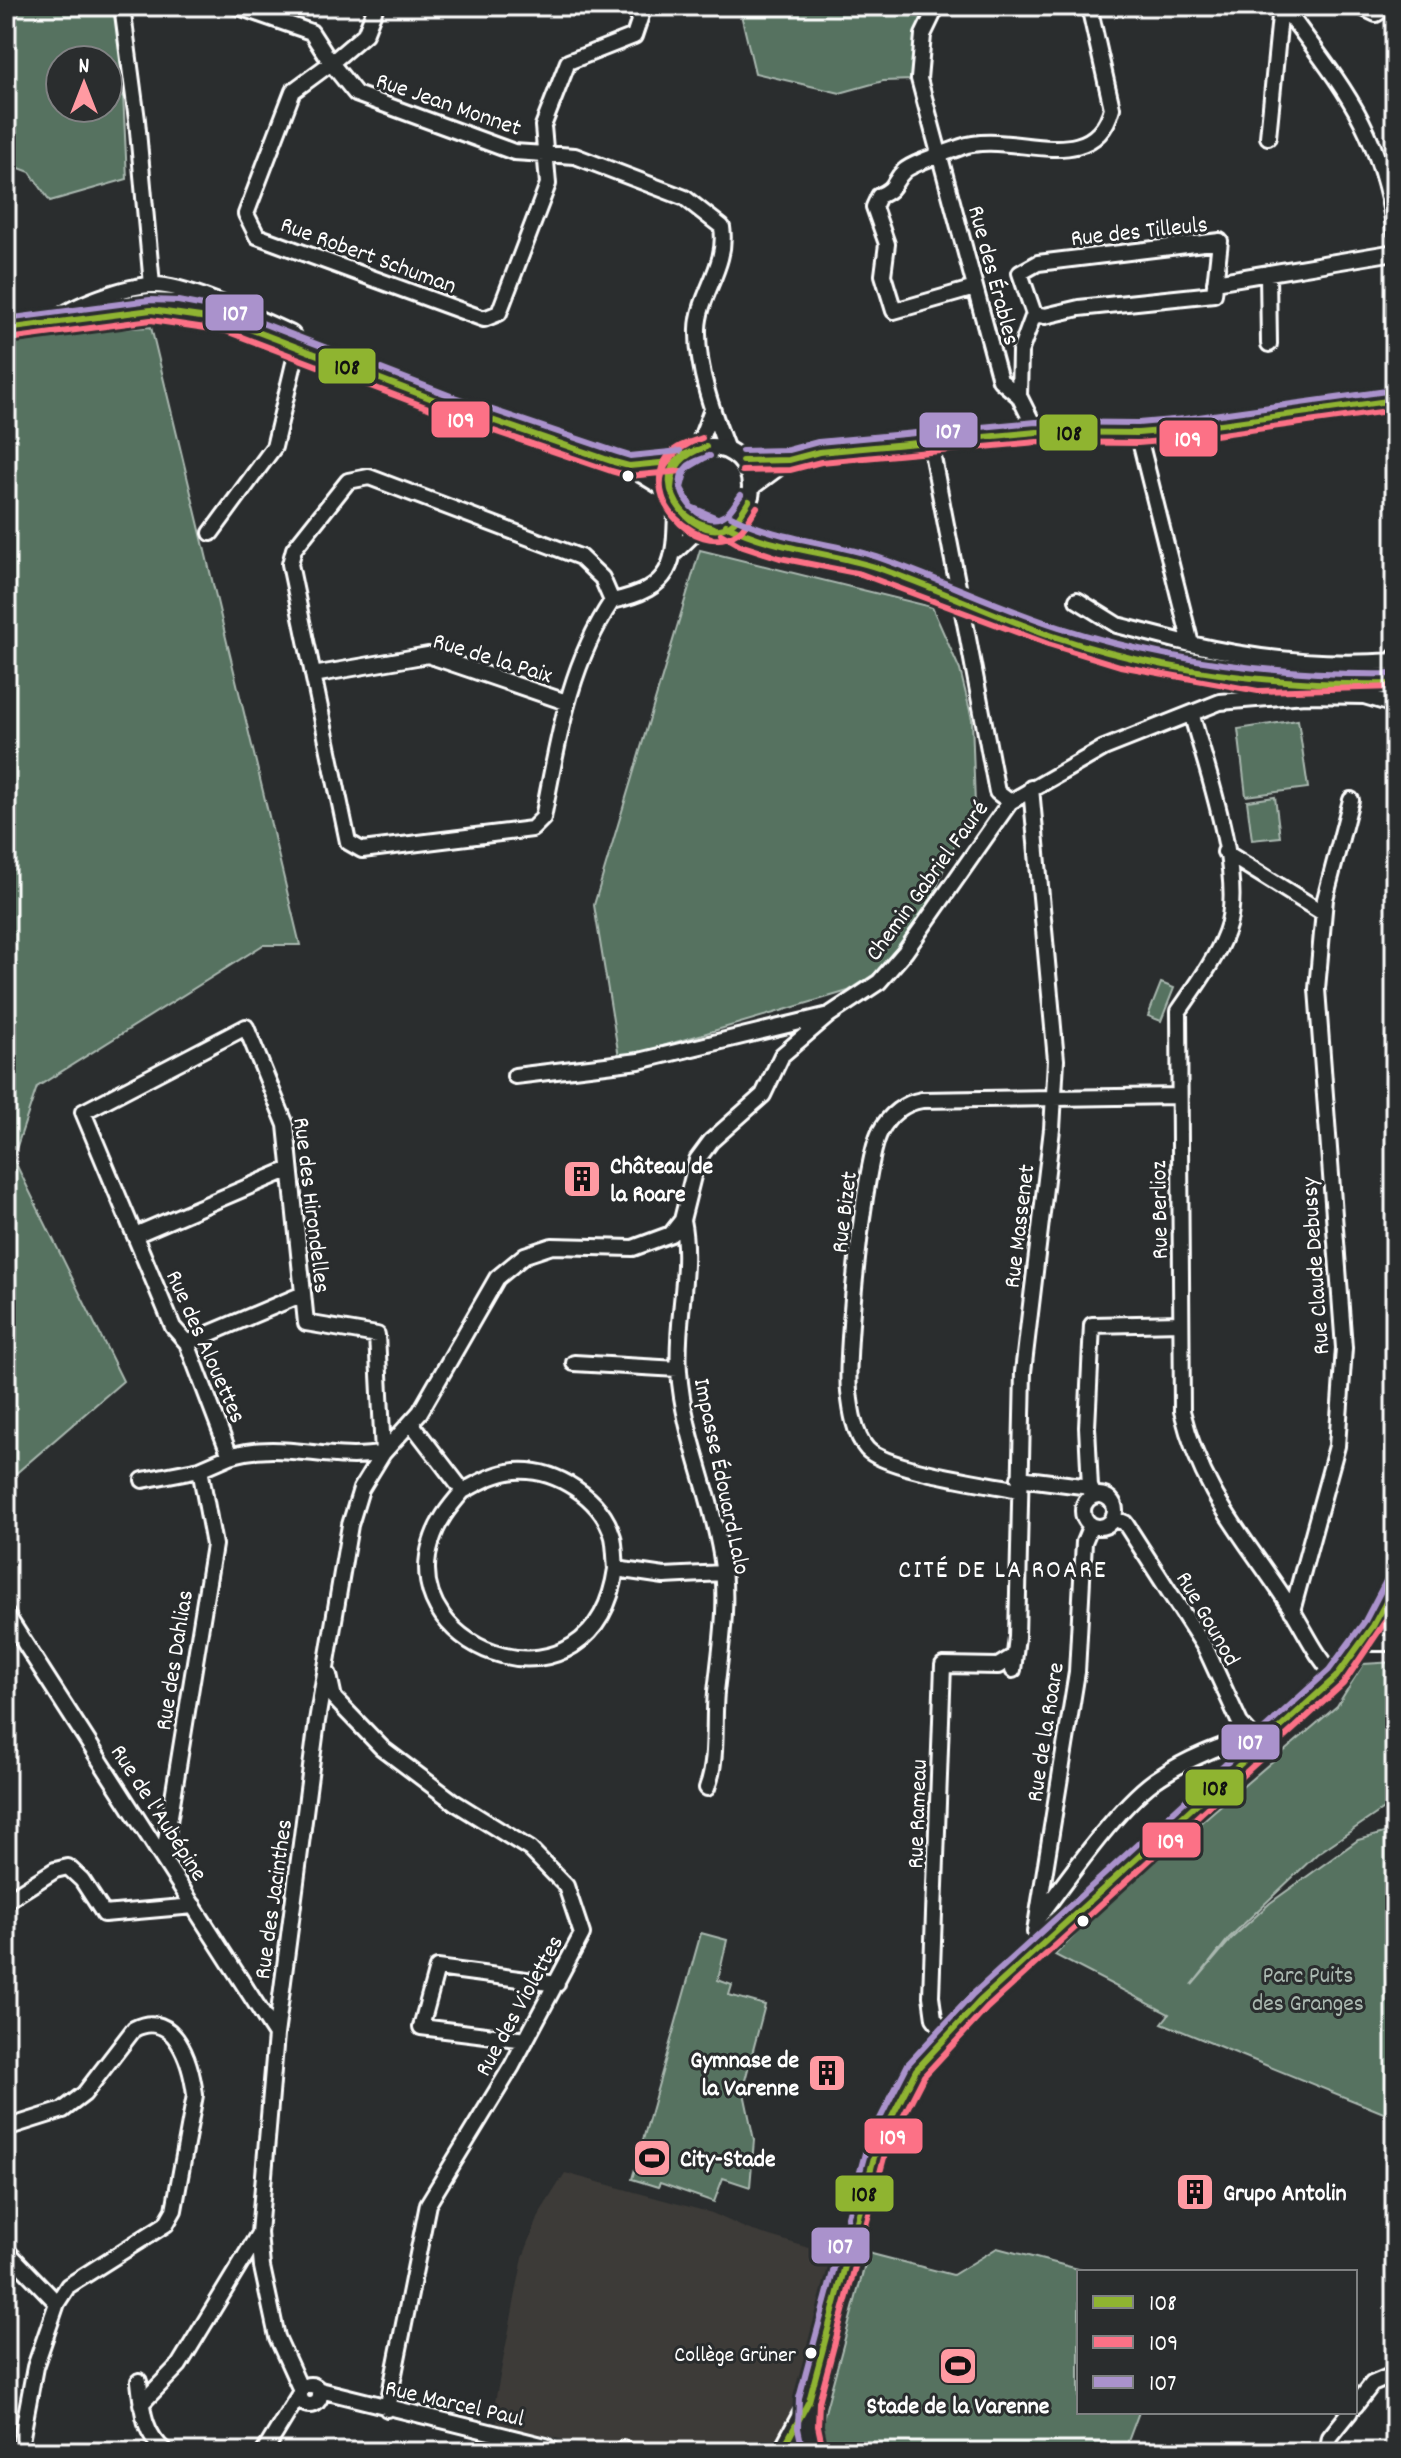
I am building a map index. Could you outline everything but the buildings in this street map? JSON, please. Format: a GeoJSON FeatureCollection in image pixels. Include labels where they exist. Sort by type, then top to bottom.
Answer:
{"type":"FeatureCollection","features":[{"type":"Feature","properties":{"kind":"main road"},"geometry":{"type":"LineString","coordinates":[[6,329],[129,311],[177,311],[229,321],[490,421],[629,466],[670,491]]}},
{"type":"Feature","properties":{"kind":"main road"},"geometry":{"type":"LineString","coordinates":[[749,496],[736,519],[726,525],[701,527],[690,522],[676,508],[670,491],[671,478],[681,461],[697,449],[727,450],[742,461],[749,496],[755,527],[769,543]]}},
{"type":"Feature","properties":{"kind":"main road"},"geometry":{"type":"LineString","coordinates":[[629,466],[681,461]]}},
{"type":"Feature","properties":{"kind":"main road"},"geometry":{"type":"LineString","coordinates":[[726,525],[744,536],[864,564],[1052,635],[1122,656],[1259,681],[1395,677]]}},
{"type":"Feature","properties":{"kind":"main road"},"geometry":{"type":"LineString","coordinates":[[1312,681],[1338,687],[1395,684]]}},
{"type":"Feature","properties":{"kind":"main road"},"geometry":{"type":"LineString","coordinates":[[813,2452],[808,2427],[809,2401],[877,2146],[909,2080],[946,2034],[1255,1741],[1336,1677],[1395,1586]]}},
{"type":"Feature","properties":{"kind":"main road"},"geometry":{"type":"LineString","coordinates":[[801,2452],[780,2452],[809,2401]]}},
{"type":"Feature","properties":{"kind":"street"},"geometry":{"type":"LineString","coordinates":[[122,6],[137,120],[152,285]]}},
{"type":"Feature","properties":{"kind":"street"},"geometry":{"type":"LineString","coordinates":[[236,6],[311,32],[331,63]]}},
{"type":"Feature","properties":{"kind":"street","name":"Rue Jean Monnet"},"geometry":{"type":"LineString","coordinates":[[376,6],[365,34],[331,63],[356,94],[514,152],[575,156],[685,198],[722,227],[725,248],[698,328],[711,412],[727,450]]}},
{"type":"Feature","properties":{"kind":"street","name":"Rue Jean Monnet"},"geometry":{"type":"LineString","coordinates":[[546,154],[543,126],[568,62],[634,36],[644,6]]}},
{"type":"Feature","properties":{"kind":"street","name":"Rue des Érables"},"geometry":{"type":"LineString","coordinates":[[937,6],[923,35],[919,79],[1000,380],[1019,396]]}},
{"type":"Feature","properties":{"kind":"street"},"geometry":{"type":"LineString","coordinates":[[975,288],[894,311],[883,275],[887,244],[874,207],[879,196],[893,190],[904,170],[965,145],[1078,147],[1099,138],[1108,124],[1112,108],[1089,6]]}},
{"type":"Feature","properties":{"kind":"street"},"geometry":{"type":"LineString","coordinates":[[1268,137],[1282,6]]}},
{"type":"Feature","properties":{"kind":"street"},"geometry":{"type":"LineString","coordinates":[[1282,6],[1338,80],[1368,128],[1389,193],[1395,231]]}},
{"type":"Feature","properties":{"kind":"street"},"geometry":{"type":"LineString","coordinates":[[1359,6],[1376,14],[1389,6]]}},
{"type":"Feature","properties":{"kind":"street","name":"Rue Robert Schuman"},"geometry":{"type":"LineString","coordinates":[[331,63],[293,91],[246,214],[257,236],[484,319],[499,313],[505,299],[548,184],[546,154]]}},
{"type":"Feature","properties":{"kind":"street","name":"Rue des Tilleuls"},"geometry":{"type":"LineString","coordinates":[[1034,314],[1020,273],[1038,263],[1220,241],[1215,282]]}},
{"type":"Feature","properties":{"kind":"street"},"geometry":{"type":"LineString","coordinates":[[1037,432],[1019,396],[1020,352],[1034,314],[1045,316],[1079,308],[1214,294],[1215,282],[1395,252]]}},
{"type":"Feature","properties":{"kind":"street"},"geometry":{"type":"LineString","coordinates":[[1268,273],[1269,344]]}},
{"type":"Feature","properties":{"kind":"street"},"geometry":{"type":"LineString","coordinates":[[54,321],[66,311],[152,285],[259,319],[292,334],[298,346],[274,447],[211,533]]}},
{"type":"Feature","properties":{"kind":"street"},"geometry":{"type":"LineString","coordinates":[[742,461],[789,460],[819,452],[1037,432],[1138,433],[1395,400]]}},
{"type":"Feature","properties":{"kind":"street","name":"Rue Jean Monnet"},"geometry":{"type":"LineString","coordinates":[[697,449],[711,412]]}},
{"type":"Feature","properties":{"kind":"street"},"geometry":{"type":"LineString","coordinates":[[1138,433],[1191,644]]}},
{"type":"Feature","properties":{"kind":"street"},"geometry":{"type":"LineString","coordinates":[[930,442],[997,792],[1010,802]]}},
{"type":"Feature","properties":{"kind":"street"},"geometry":{"type":"LineString","coordinates":[[749,496],[789,460]]}},
{"type":"Feature","properties":{"kind":"street"},"geometry":{"type":"LineString","coordinates":[[612,601],[602,578],[580,557],[369,477],[348,481],[294,549],[290,564],[348,842],[362,850],[532,829],[543,818],[566,702],[582,655],[612,601],[651,588],[668,574],[675,552],[676,508]]}},
{"type":"Feature","properties":{"kind":"street"},"geometry":{"type":"LineString","coordinates":[[675,552],[701,527]]}},
{"type":"Feature","properties":{"kind":"street"},"geometry":{"type":"LineString","coordinates":[[1077,600],[1117,625],[1191,644],[1296,663],[1354,664],[1394,661],[1395,657]]}},
{"type":"Feature","properties":{"kind":"street","name":"Rue de la Paix"},"geometry":{"type":"LineString","coordinates":[[313,675],[428,655],[566,702]]}},
{"type":"Feature","properties":{"kind":"street","name":"Chemin Gabriel Fauré"},"geometry":{"type":"LineString","coordinates":[[515,1076],[639,1061],[829,1015],[879,982],[905,952],[1010,802],[1104,748],[1192,716],[1220,702],[1305,695],[1364,696],[1388,703],[1395,709]]}},
{"type":"Feature","properties":{"kind":"street","name":"Rue Berlioz"},"geometry":{"type":"LineString","coordinates":[[1192,716],[1217,806],[1233,899],[1227,930],[1213,962],[1179,1011],[1182,1411],[1192,1449],[1211,1492],[1292,1611],[1316,1655],[1336,1677]]}},
{"type":"Feature","properties":{"kind":"street","name":"Rue Massenet"},"geometry":{"type":"LineString","coordinates":[[1014,1663],[1023,1372],[1055,1099],[1056,1060],[1031,788]]}},
{"type":"Feature","properties":{"kind":"street","name":"Rue Claude Debussy"},"geometry":{"type":"LineString","coordinates":[[1292,1611],[1337,1446],[1342,1399],[1344,1348],[1317,989],[1323,913],[1351,800]]}},
{"type":"Feature","properties":{"kind":"street"},"geometry":{"type":"LineString","coordinates":[[1225,852],[1323,913]]}},
{"type":"Feature","properties":{"kind":"street","name":"Impasse Édouard Lalo"},"geometry":{"type":"LineString","coordinates":[[707,1788],[712,1775],[716,1693],[725,1625],[723,1573],[678,1369],[685,1247],[682,1220],[697,1160],[711,1141],[763,1095],[782,1055],[829,1015]]}},
{"type":"Feature","properties":{"kind":"street","name":"Rue des Hirondelles"},"geometry":{"type":"LineString","coordinates":[[83,1112],[246,1027],[286,1125],[306,1323],[377,1335],[383,1453]]}},
{"type":"Feature","properties":{"kind":"street","name":"Rue Bizet"},"geometry":{"type":"LineString","coordinates":[[1092,1491],[1019,1484],[885,1462],[867,1448],[854,1423],[849,1389],[849,1342],[871,1162],[879,1132],[907,1102],[1179,1096]]}},
{"type":"Feature","properties":{"kind":"street","name":"Rue des Alouettes"},"geometry":{"type":"LineString","coordinates":[[83,1112],[173,1327],[187,1343],[230,1456],[255,1448],[287,1448],[358,1458],[383,1453]]}},
{"type":"Feature","properties":{"kind":"street"},"geometry":{"type":"LineString","coordinates":[[135,1235],[290,1169]]}},
{"type":"Feature","properties":{"kind":"street","name":"Rue des Jacinthes"},"geometry":{"type":"LineString","coordinates":[[310,2394],[277,2337],[262,2267],[259,2233],[276,2035],[327,1667],[350,1525],[361,1489],[383,1453],[411,1423],[497,1278],[525,1255],[552,1246],[633,1248],[671,1234],[682,1220]]}},
{"type":"Feature","properties":{"kind":"street"},"geometry":{"type":"LineString","coordinates":[[187,1343],[303,1294]]}},
{"type":"Feature","properties":{"kind":"street","name":"Rue de la Roare"},"geometry":{"type":"LineString","coordinates":[[1041,1945],[1035,1932],[1077,1672],[1084,1542],[1091,1525],[1083,1514],[1083,1506],[1092,1491],[1087,1427],[1092,1325],[1181,1323]]}},
{"type":"Feature","properties":{"kind":"street"},"geometry":{"type":"LineString","coordinates":[[574,1363],[678,1369]]}},
{"type":"Feature","properties":{"kind":"street"},"geometry":{"type":"LineString","coordinates":[[411,1423],[463,1491]]}},
{"type":"Feature","properties":{"kind":"street"},"geometry":{"type":"LineString","coordinates":[[143,1480],[200,1469],[230,1456]]}},
{"type":"Feature","properties":{"kind":"street","name":"Rue des Dahlias"},"geometry":{"type":"LineString","coordinates":[[163,1859],[214,1545],[200,1469]]}},
{"type":"Feature","properties":{"kind":"street"},"geometry":{"type":"LineString","coordinates":[[518,1471],[548,1475],[568,1485],[601,1511],[613,1537],[616,1569],[607,1610],[591,1633],[564,1650],[539,1659],[507,1658],[467,1642],[443,1616],[428,1582],[430,1545],[442,1517],[463,1491],[492,1475],[518,1471]]}},
{"type":"Feature","properties":{"kind":"street"},"geometry":{"type":"LineString","coordinates":[[1091,1525],[1104,1526],[1113,1518],[1113,1503],[1092,1491]]}},
{"type":"Feature","properties":{"kind":"street","name":"Rue Gounod"},"geometry":{"type":"LineString","coordinates":[[1113,1518],[1125,1523],[1206,1649],[1240,1723],[1255,1741]]}},
{"type":"Feature","properties":{"kind":"street"},"geometry":{"type":"LineString","coordinates":[[616,1569],[664,1576],[723,1573]]}},
{"type":"Feature","properties":{"kind":"street","name":"Rue de l'Aubépine"},"geometry":{"type":"LineString","coordinates":[[6,1614],[276,2035]]}},
{"type":"Feature","properties":{"kind":"street"},"geometry":{"type":"LineString","coordinates":[[1360,1643],[1395,1643]]}},
{"type":"Feature","properties":{"kind":"street","name":"Rue Rameau"},"geometry":{"type":"LineString","coordinates":[[946,2034],[934,2018],[931,1996],[943,1665],[998,1666],[1014,1663]]}},
{"type":"Feature","properties":{"kind":"street","name":"Rue des Violettes"},"geometry":{"type":"LineString","coordinates":[[327,1667],[334,1698],[382,1748],[454,1802],[530,1849],[566,1886],[582,1934],[526,2040],[428,2204],[387,2409]]}},
{"type":"Feature","properties":{"kind":"street"},"geometry":{"type":"LineString","coordinates":[[1037,1918],[1111,1825],[1157,1778],[1200,1754],[1255,1741]]}},
{"type":"Feature","properties":{"kind":"street"},"geometry":{"type":"LineString","coordinates":[[6,1901],[55,1870],[68,1867],[82,1880],[104,1914],[194,1906]]}},
{"type":"Feature","properties":{"kind":"street"},"geometry":{"type":"LineString","coordinates":[[526,2040],[421,2027],[437,1968],[557,1984]]}},
{"type":"Feature","properties":{"kind":"street"},"geometry":{"type":"LineString","coordinates":[[6,2128],[63,2110],[84,2094],[134,2029],[146,2023],[160,2024],[173,2032],[193,2080],[195,2095],[174,2210],[166,2224],[68,2286],[57,2303],[35,2367],[19,2452]]}},
{"type":"Feature","properties":{"kind":"street"},"geometry":{"type":"LineString","coordinates":[[141,2404],[179,2365],[259,2233]]}},
{"type":"Feature","properties":{"kind":"street"},"geometry":{"type":"LineString","coordinates":[[6,2250],[57,2303]]}},
{"type":"Feature","properties":{"kind":"street"},"geometry":{"type":"LineString","coordinates":[[1357,2403],[1372,2384],[1395,2374]]}},
{"type":"Feature","properties":{"kind":"street"},"geometry":{"type":"LineString","coordinates":[[139,2381],[141,2404],[153,2441],[166,2452]]}},
{"type":"Feature","properties":{"kind":"street","name":"Rue Marcel Paul"},"geometry":{"type":"LineString","coordinates":[[264,2452],[281,2426],[310,2394],[344,2398],[546,2446],[554,2452]]}},
{"type":"Feature","properties":{"kind":"street"},"geometry":{"type":"LineString","coordinates":[[1327,2452],[1330,2437],[1348,2414]]}},
{"type":"Feature","properties":{"kind":"shaded area"},"geometry":{"type":"Polygon","coordinates":[[[565,2173],[712,2213],[747,2229],[819,2251],[830,2263],[788,2424],[781,2434],[757,2452],[629,2452],[617,2448],[616,2452],[609,2452],[497,2423],[499,2413],[493,2412],[523,2257],[541,2211],[565,2173]]]}},
{"type":"Feature","properties":{"kind":"green space"},"geometry":{"type":"Polygon","coordinates":[[[6,6],[119,6],[121,44],[44,44],[44,124],[124,124],[124,114],[127,179],[50,201],[30,172],[6,163],[6,6]]]}},
{"type":"Feature","properties":{"kind":"green space"},"geometry":{"type":"Polygon","coordinates":[[[739,6],[933,6],[913,80],[883,81],[840,93],[755,73],[739,6]]]}},
{"type":"Feature","properties":{"kind":"green space"},"geometry":{"type":"Polygon","coordinates":[[[151,327],[300,945],[263,945],[37,1087],[13,1158],[123,1381],[6,1482],[6,335],[151,327]]]}},
{"type":"Feature","properties":{"kind":"green space"},"geometry":{"type":"Polygon","coordinates":[[[700,550],[932,607],[960,670],[972,719],[975,805],[946,863],[913,949],[848,991],[656,1048],[627,1067],[619,1057],[594,905],[700,550]]]}},
{"type":"Feature","properties":{"kind":"green space"},"geometry":{"type":"Polygon","coordinates":[[[1298,720],[1308,788],[1246,796],[1238,729],[1298,720]]]}},
{"type":"Feature","properties":{"kind":"green space"},"geometry":{"type":"Polygon","coordinates":[[[1275,797],[1280,837],[1252,840],[1247,801],[1275,797]]]}},
{"type":"Feature","properties":{"kind":"green space"},"geometry":{"type":"Polygon","coordinates":[[[1161,983],[1174,988],[1161,1021],[1148,1016],[1161,983]]]}},
{"type":"Feature","properties":{"kind":"green space","name":"Parc Puits des Granges"},"geometry":{"type":"Polygon","coordinates":[[[1395,1662],[1395,1801],[1317,1854],[1229,1938],[1192,1985],[1231,1939],[1270,1903],[1358,1840],[1395,1830],[1395,2100],[1386,2114],[1162,2023],[1169,2014],[1055,1955],[1110,1900],[1337,1706],[1363,1664],[1395,1662]]]}},
{"type":"Feature","properties":{"kind":"green space"},"geometry":{"type":"Polygon","coordinates":[[[701,1933],[727,1940],[718,1980],[732,1985],[729,1995],[765,2005],[743,2088],[754,2140],[750,2187],[723,2178],[714,2202],[660,2183],[658,2187],[632,2179],[701,1933]]]}},
{"type":"Feature","properties":{"kind":"green space","name":"Stade de la Varenne"},"geometry":{"type":"Polygon","coordinates":[[[997,2248],[1082,2270],[1077,2270],[1077,2414],[1138,2414],[1124,2452],[826,2452],[821,2427],[868,2253],[953,2275],[997,2248]]]}},
{"type":"Feature","properties":{"kind":"transit line","name":"107"},"geometry":{"type":"LineString","coordinates":[[6,319],[150,300],[178,301],[231,311],[451,396],[617,452],[630,456],[680,451]]}},
{"type":"Feature","properties":{"kind":"transit line","name":"108"},"geometry":{"type":"LineString","coordinates":[[6,329],[151,310],[229,321],[448,405],[614,462],[629,466],[681,461]]}},
{"type":"Feature","properties":{"kind":"transit line","name":"109"},"geometry":{"type":"LineString","coordinates":[[8,339],[151,320],[226,331],[444,414],[611,471],[629,476],[682,471]]}},
{"type":"Feature","properties":{"kind":"transit line","name":"107"},"geometry":{"type":"LineString","coordinates":[[742,451],[788,450],[818,442],[1036,422],[1138,423],[1184,419],[1394,390]]}},
{"type":"Feature","properties":{"kind":"transit line","name":"108"},"geometry":{"type":"LineString","coordinates":[[742,461],[789,460],[819,452],[1037,432],[1138,433],[1185,429],[1395,400]]}},
{"type":"Feature","properties":{"kind":"transit line","name":"109"},"geometry":{"type":"LineString","coordinates":[[742,471],[790,470],[821,462],[1037,442],[1138,443],[1186,439],[1395,410]]}},
{"type":"Feature","properties":{"kind":"transit line","name":"109"},"geometry":{"type":"LineString","coordinates":[[702,438],[682,448],[669,461],[662,475],[661,490],[666,505],[676,519],[691,530],[711,538]]}},
{"type":"Feature","properties":{"kind":"transit line","name":"109"},"geometry":{"type":"LineString","coordinates":[[702,438],[674,450],[663,465],[660,483],[664,500],[674,516],[687,529],[704,537],[721,539],[739,532],[757,507]]}},
{"type":"Feature","properties":{"kind":"transit line","name":"108"},"geometry":{"type":"LineString","coordinates":[[705,447],[680,462],[671,489],[686,515],[714,528]]}},
{"type":"Feature","properties":{"kind":"transit line","name":"108"},"geometry":{"type":"LineString","coordinates":[[706,447],[682,456],[672,468],[670,482],[673,497],[681,510],[706,528],[720,529],[734,522],[749,501]]}},
{"type":"Feature","properties":{"kind":"transit line","name":"107"},"geometry":{"type":"LineString","coordinates":[[708,456],[686,469],[681,488],[691,507],[717,518]]}},
{"type":"Feature","properties":{"kind":"transit line","name":"107"},"geometry":{"type":"LineString","coordinates":[[710,456],[689,465],[682,475],[683,495],[689,504],[706,517],[716,518],[725,515],[741,495]]}},
{"type":"Feature","properties":{"kind":"transit line","name":"107"},"geometry":{"type":"LineString","coordinates":[[731,516],[766,530],[877,557],[1036,619],[1141,649],[1267,669],[1395,674]]}},
{"type":"Feature","properties":{"kind":"transit line","name":"108"},"geometry":{"type":"LineString","coordinates":[[726,525],[763,540],[878,568],[1053,636],[1137,659],[1222,675],[1308,683],[1395,684]]}},
{"type":"Feature","properties":{"kind":"transit line","name":"109"},"geometry":{"type":"LineString","coordinates":[[721,534],[740,545],[780,558],[861,574],[1048,644],[1120,666],[1258,691],[1395,687]]}},
{"type":"Feature","properties":{"kind":"transit line","name":"107"},"geometry":{"type":"LineString","coordinates":[[803,2452],[798,2428],[799,2398],[868,2142],[908,2064],[973,1994],[1329,1670],[1365,1621],[1386,1581]]}},
{"type":"Feature","properties":{"kind":"transit line","name":"108"},"geometry":{"type":"LineString","coordinates":[[781,2452],[809,2401],[877,2146],[916,2070],[980,2001],[1336,1677],[1373,1626],[1395,1586]]}},
{"type":"Feature","properties":{"kind":"transit line","name":"109"},"geometry":{"type":"LineString","coordinates":[[823,2450],[818,2426],[819,2402],[886,2150],[924,2076],[987,2008],[1343,1684],[1395,1607]]}},
{"type":"Feature","properties":{"kind":"place","name":"Château de la Roare"},"geometry":{"type":"Point","coordinates":[582,1179]}},
{"type":"Feature","properties":{"kind":"place","name":"Gymnase de la Varenne"},"geometry":{"type":"Point","coordinates":[827,2073]}},
{"type":"Feature","properties":{"kind":"place","name":"City-Stade"},"geometry":{"type":"Point","coordinates":[652,2158]}},
{"type":"Feature","properties":{"kind":"place","name":"Grupo Antolin"},"geometry":{"type":"Point","coordinates":[1195,2192]}},
{"type":"Feature","properties":{"kind":"place","name":"Collège Grüner"},"geometry":{"type":"Point","coordinates":[811,2353]}},
{"type":"Feature","properties":{"kind":"place","name":"Stade de la Varenne"},"geometry":{"type":"Point","coordinates":[958,2366]}},
{"type":"Feature","properties":{"kind":"district","name":"CITÉ DE LA ROARE"},"geometry":{"type":"Point","coordinates":[1003,1568]}}]}
